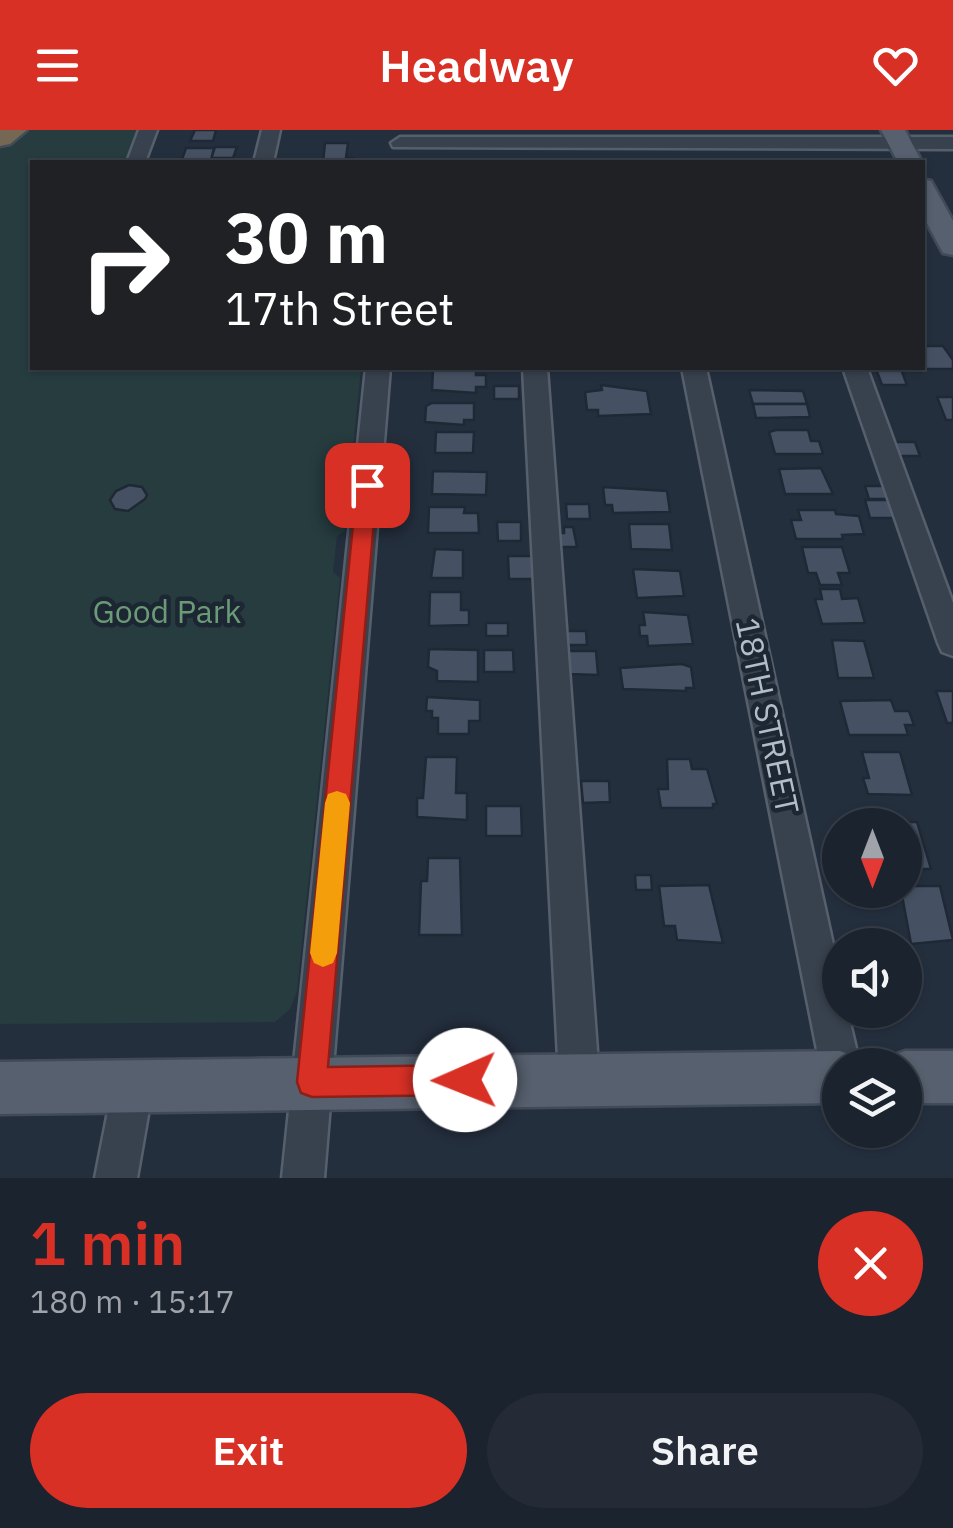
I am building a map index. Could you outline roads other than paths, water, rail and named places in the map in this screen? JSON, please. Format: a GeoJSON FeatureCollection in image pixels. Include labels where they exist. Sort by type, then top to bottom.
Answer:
{"type":"FeatureCollection","features":[{"type":"Feature","properties":{"kind":"highway"},"geometry":{"type":"LineString","coordinates":[[0,138],[13,130]]}},
{"type":"Feature","properties":{"kind":"main road"},"geometry":{"type":"LineString","coordinates":[[925,193],[953,247]]}},
{"type":"Feature","properties":{"kind":"main road"},"geometry":{"type":"LineString","coordinates":[[0,1088],[822,1077]]}},
{"type":"Feature","properties":{"kind":"main road"},"geometry":{"type":"LineString","coordinates":[[922,1077],[953,1077]]}},
{"type":"Feature","properties":{"kind":"street"},"geometry":{"type":"LineString","coordinates":[[137,160],[148,130]]}},
{"type":"Feature","properties":{"kind":"street"},"geometry":{"type":"LineString","coordinates":[[264,160],[271,130]]}},
{"type":"Feature","properties":{"kind":"street"},"geometry":{"type":"LineString","coordinates":[[400,145],[953,143]]}},
{"type":"Feature","properties":{"kind":"street"},"geometry":{"type":"LineString","coordinates":[[302,1178],[378,370]]}},
{"type":"Feature","properties":{"kind":"street"},"geometry":{"type":"LineString","coordinates":[[535,370],[579,1078]]}},
{"type":"Feature","properties":{"kind":"street","name":"18TH STREET"},"geometry":{"type":"LineString","coordinates":[[694,370],[836,1048]]}},
{"type":"Feature","properties":{"kind":"street"},"geometry":{"type":"LineString","coordinates":[[856,370],[953,643]]}},
{"type":"Feature","properties":{"kind":"street"},"geometry":{"type":"LineString","coordinates":[[116,1178],[133,1086]]}},
{"type":"Feature","properties":{"kind":"park label","name":"Good Park"},"geometry":{"type":"Point","coordinates":[167,612]}}]}
